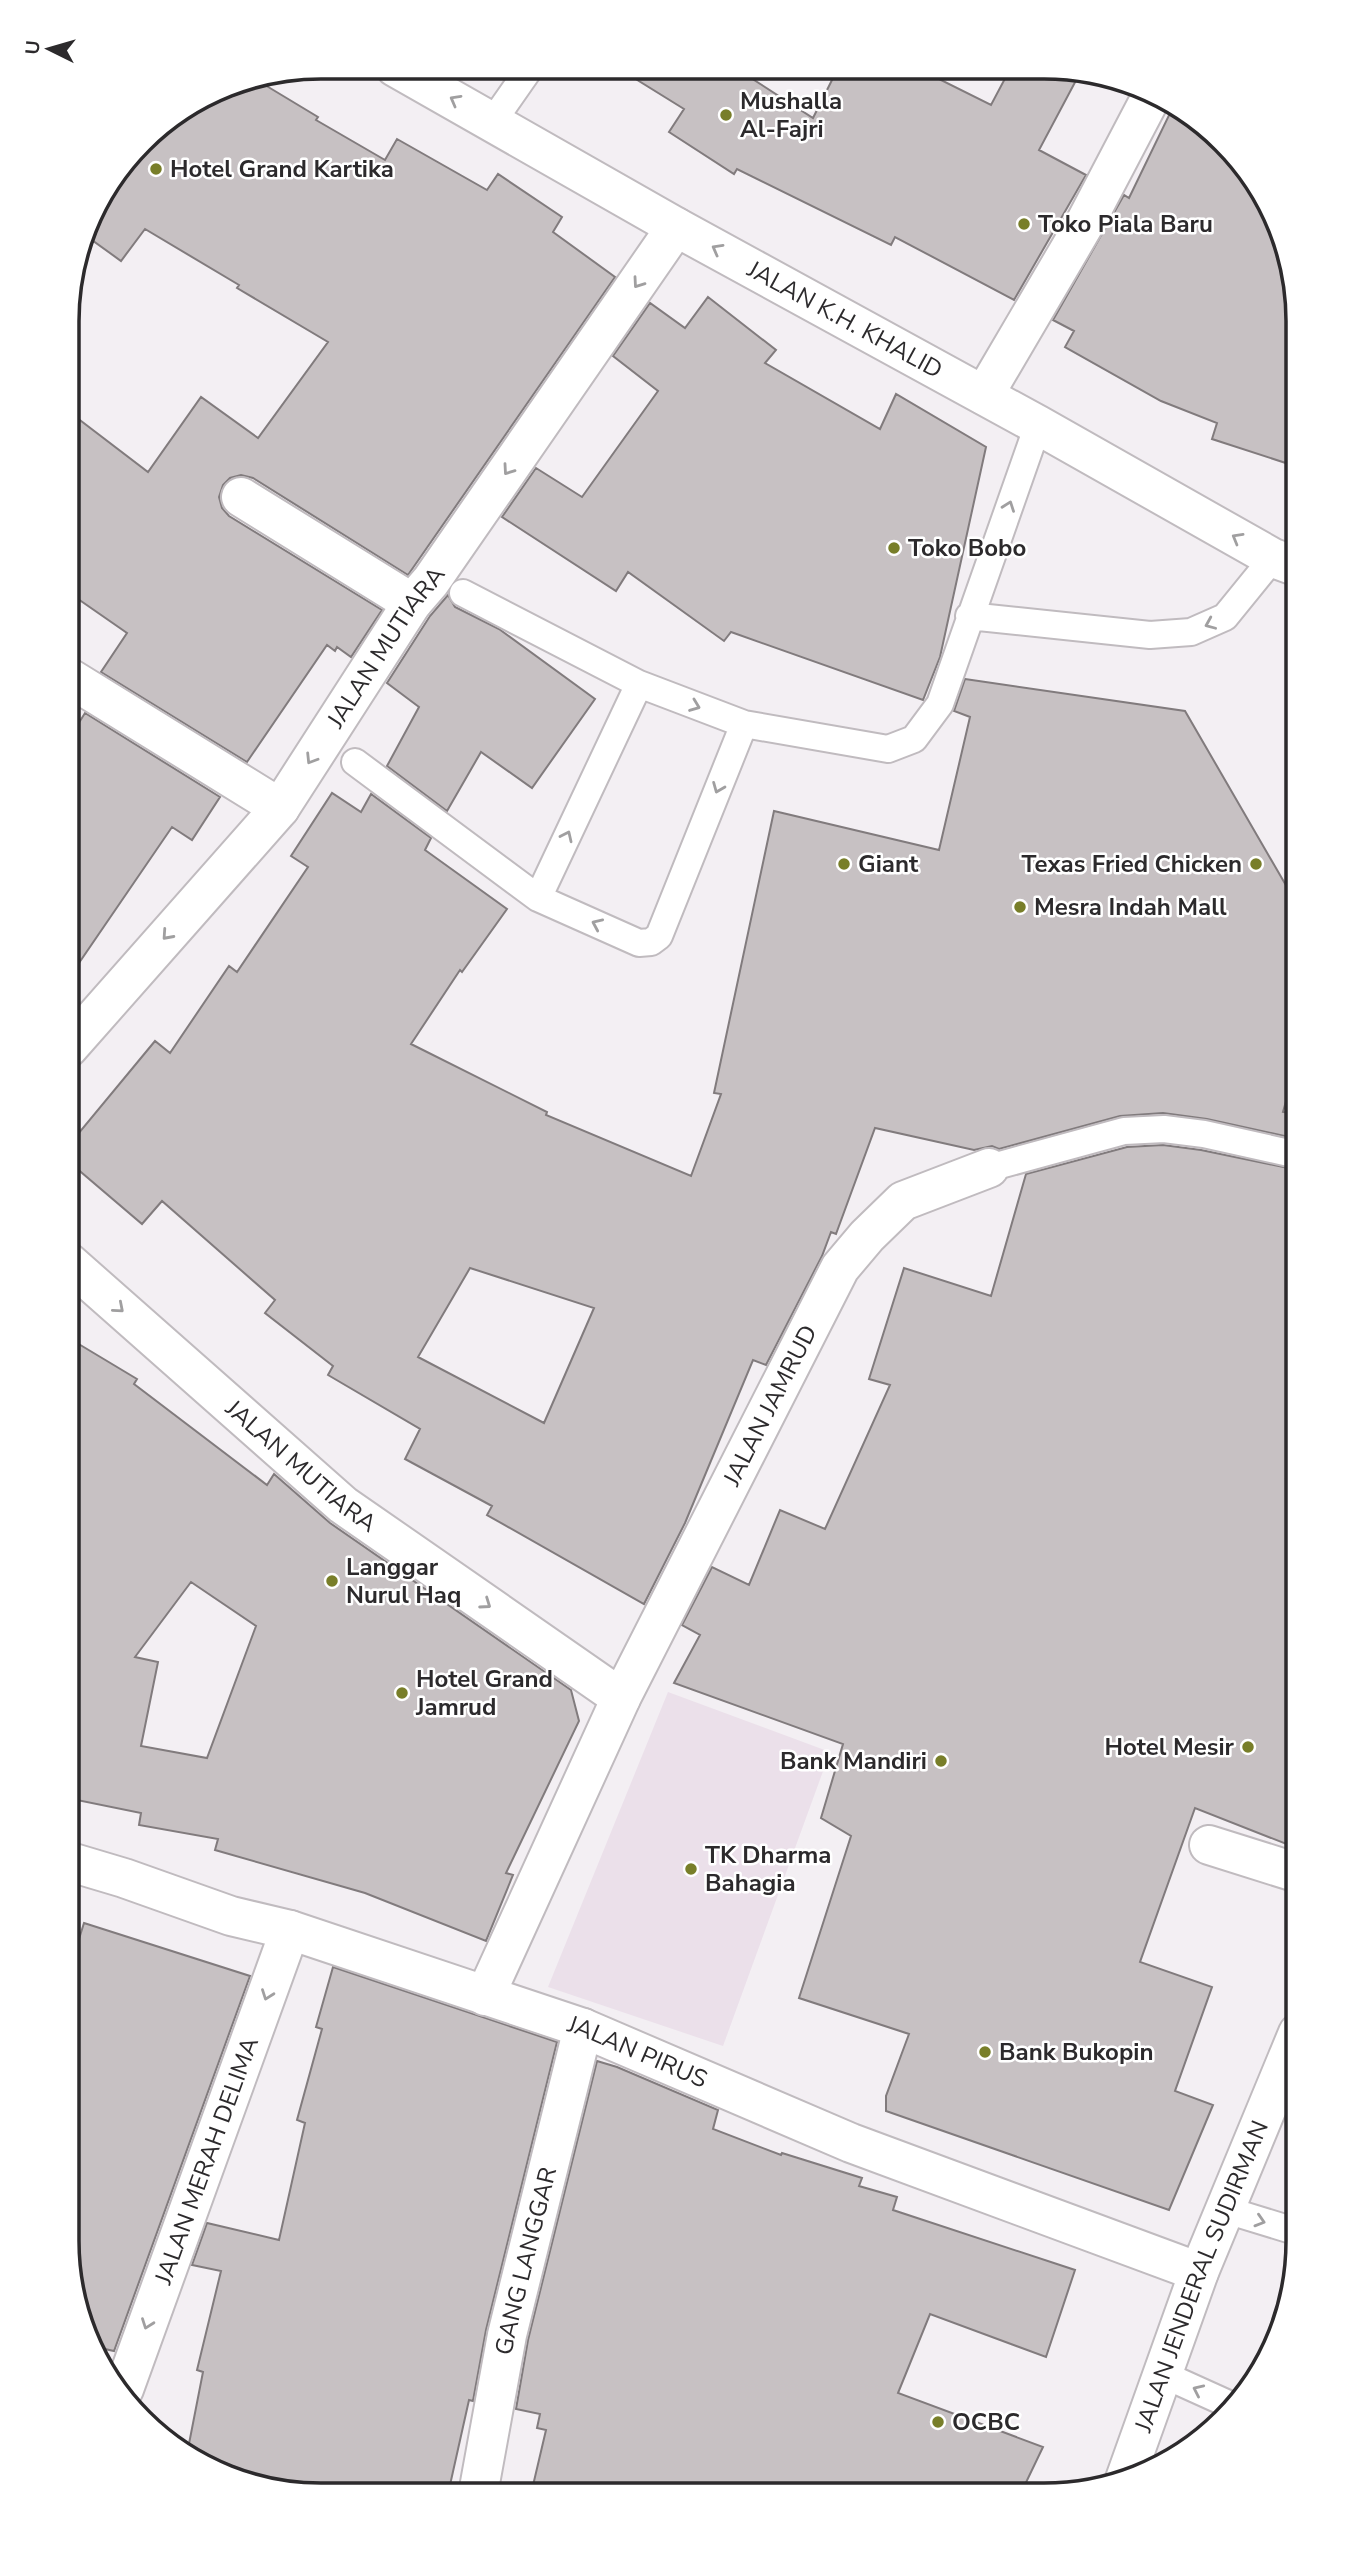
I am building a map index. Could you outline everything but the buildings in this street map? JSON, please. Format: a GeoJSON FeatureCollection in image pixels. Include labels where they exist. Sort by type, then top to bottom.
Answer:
{"type":"FeatureCollection","features":[{"type":"Feature","properties":{"kind":"street","name":"JALAN K.H. KHALID"},"geometry":{"type":"LineString","coordinates":[[417,79],[676,227],[1286,562]]}},
{"type":"Feature","properties":{"kind":"street"},"geometry":{"type":"LineString","coordinates":[[984,395],[1079,233],[1148,102]]}},
{"type":"Feature","properties":{"kind":"street","name":"JALAN MUTIARA"},"geometry":{"type":"LineString","coordinates":[[79,1036],[280,808],[412,603],[431,581],[676,227]]}},
{"type":"Feature","properties":{"kind":"street"},"geometry":{"type":"LineString","coordinates":[[241,497],[412,603]]}},
{"type":"Feature","properties":{"kind":"street"},"geometry":{"type":"LineString","coordinates":[[79,684],[280,808]]}},
{"type":"Feature","properties":{"kind":"street","name":"JALAN JAMRUD"},"geometry":{"type":"LineString","coordinates":[[485,1996],[621,1698],[840,1268],[867,1236],[903,1201],[989,1168]]}},
{"type":"Feature","properties":{"kind":"street","name":"JALAN MUTIARA"},"geometry":{"type":"LineString","coordinates":[[79,1272],[343,1505],[621,1698]]}},
{"type":"Feature","properties":{"kind":"street"},"geometry":{"type":"LineString","coordinates":[[1209,1845],[1286,1869]]}},
{"type":"Feature","properties":{"kind":"street","name":"JALAN PIRUS"},"geometry":{"type":"LineString","coordinates":[[79,1865],[231,1916],[290,1930],[583,2028],[851,2143],[1199,2272]]}},
{"type":"Feature","properties":{"kind":"street","name":"JALAN MERAH DELIMA"},"geometry":{"type":"LineString","coordinates":[[126,2384],[290,1930]]}},
{"type":"Feature","properties":{"kind":"street","name":"GANG LANGGAR"},"geometry":{"type":"LineString","coordinates":[[480,2483],[507,2335],[583,2028]]}},
{"type":"Feature","properties":{"kind":"street","name":"JALAN JENDERAL SUDIRMAN"},"geometry":{"type":"LineString","coordinates":[[1129,2468],[1223,2209],[1286,2061]]}},
{"type":"Feature","properties":{"kind":"lane"},"geometry":{"type":"LineString","coordinates":[[494,121],[523,79]]}},
{"type":"Feature","properties":{"kind":"lane"},"geometry":{"type":"LineString","coordinates":[[463,593],[639,684],[744,724],[888,749],[914,739],[940,704],[1038,425]]}},
{"type":"Feature","properties":{"kind":"lane"},"geometry":{"type":"LineString","coordinates":[[970,616],[1150,635],[1191,632],[1226,617],[1286,562]]}},
{"type":"Feature","properties":{"kind":"lane"},"geometry":{"type":"LineString","coordinates":[[538,898],[639,684]]}},
{"type":"Feature","properties":{"kind":"lane"},"geometry":{"type":"LineString","coordinates":[[355,762],[538,898],[639,943],[651,942],[659,936],[744,724]]}},
{"type":"Feature","properties":{"kind":"lane","name":"JALAN JAMRUD"},"geometry":{"type":"LineString","coordinates":[[989,1168],[1124,1131],[1151,1129],[1205,1134],[1286,1152]]}},
{"type":"Feature","properties":{"kind":"lane"},"geometry":{"type":"LineString","coordinates":[[1223,2209],[1286,2228]]}},
{"type":"Feature","properties":{"kind":"lane"},"geometry":{"type":"LineString","coordinates":[[1162,2374],[1225,2403]]}},
{"type":"Feature","properties":{"kind":"shaded area","name":"TK Dharma Bahagia"},"geometry":{"type":"Polygon","coordinates":[[[668,1692],[830,1752],[723,2046],[548,1987],[668,1692]]]}},
{"type":"Feature","properties":{"kind":"place","name":"Mushalla Al-Fajri"},"geometry":{"type":"Point","coordinates":[726,115]}},
{"type":"Feature","properties":{"kind":"place","name":"Hotel Grand Kartika"},"geometry":{"type":"Point","coordinates":[156,169]}},
{"type":"Feature","properties":{"kind":"place","name":"Toko Piala Baru"},"geometry":{"type":"Point","coordinates":[1024,224]}},
{"type":"Feature","properties":{"kind":"place","name":"Toko Bobo"},"geometry":{"type":"Point","coordinates":[894,548]}},
{"type":"Feature","properties":{"kind":"place","name":"Giant"},"geometry":{"type":"Point","coordinates":[844,864]}},
{"type":"Feature","properties":{"kind":"place","name":"Texas Fried Chicken"},"geometry":{"type":"Point","coordinates":[1256,864]}},
{"type":"Feature","properties":{"kind":"place","name":"Mesra Indah Mall"},"geometry":{"type":"Point","coordinates":[1020,907]}},
{"type":"Feature","properties":{"kind":"place","name":"Langgar Nurul Haq"},"geometry":{"type":"Point","coordinates":[332,1581]}},
{"type":"Feature","properties":{"kind":"place","name":"Hotel Grand Jamrud"},"geometry":{"type":"Point","coordinates":[402,1693]}},
{"type":"Feature","properties":{"kind":"place","name":"Hotel Mesir"},"geometry":{"type":"Point","coordinates":[1248,1747]}},
{"type":"Feature","properties":{"kind":"place","name":"Bank Mandiri"},"geometry":{"type":"Point","coordinates":[941,1761]}},
{"type":"Feature","properties":{"kind":"place","name":"TK Dharma Bahagia"},"geometry":{"type":"Point","coordinates":[691,1869]}},
{"type":"Feature","properties":{"kind":"place","name":"Bank Bukopin"},"geometry":{"type":"Point","coordinates":[985,2052]}},
{"type":"Feature","properties":{"kind":"place","name":"OCBC"},"geometry":{"type":"Point","coordinates":[938,2422]}}]}
